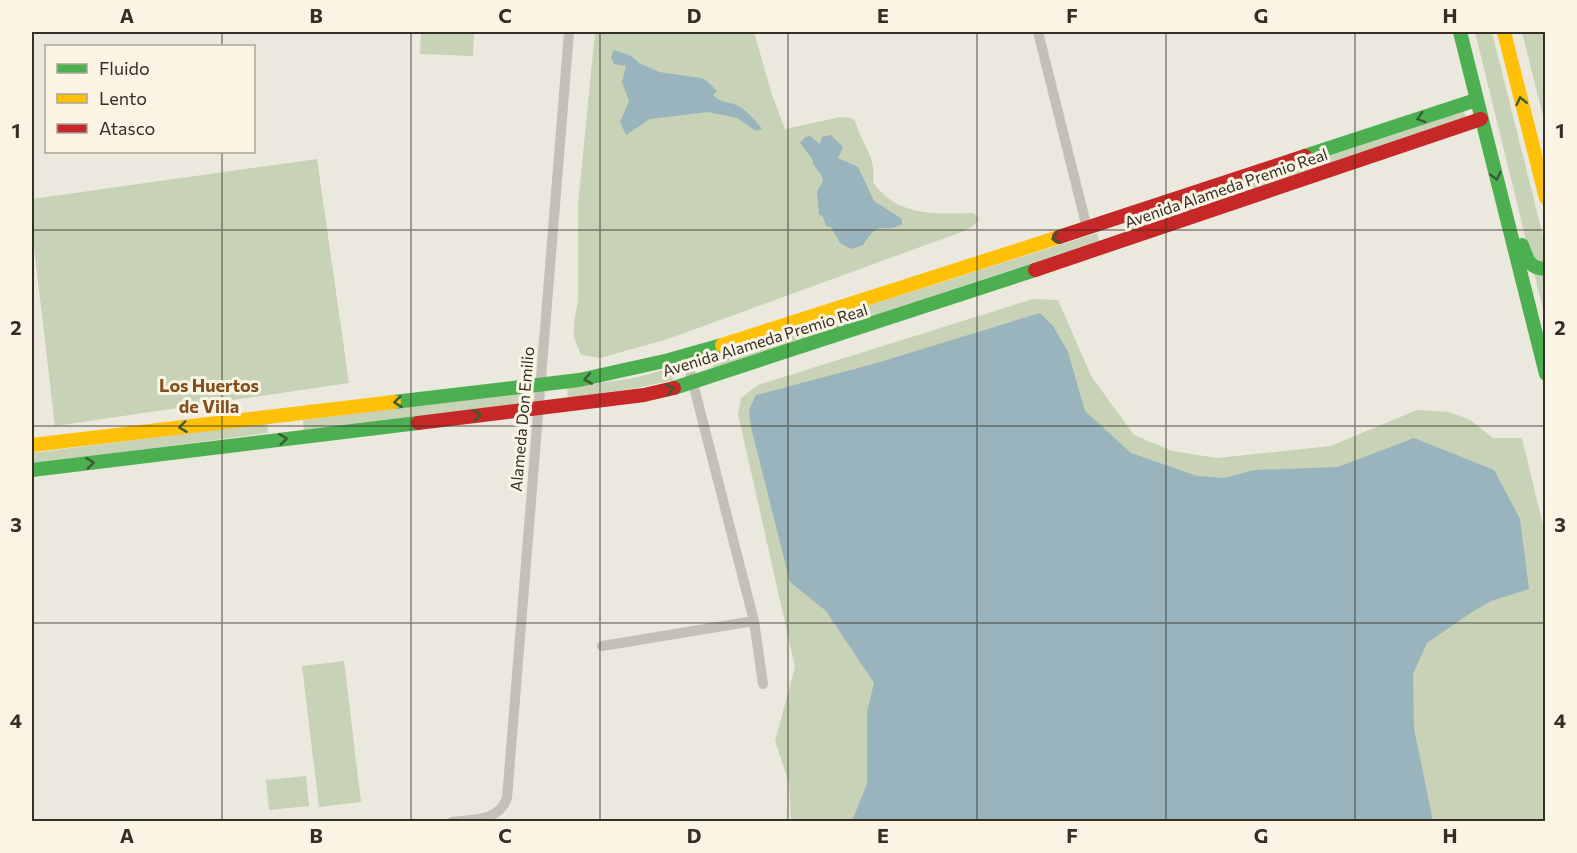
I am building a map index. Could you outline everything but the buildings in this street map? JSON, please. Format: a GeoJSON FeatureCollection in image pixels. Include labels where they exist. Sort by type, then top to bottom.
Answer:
{"type":"FeatureCollection","features":[{"type":"Feature","properties":{"kind":"street","name":"Alameda Don Emilio"},"geometry":{"type":"LineString","coordinates":[[452,822],[493,816],[502,809],[507,798],[569,32]]}},
{"type":"Feature","properties":{"kind":"street"},"geometry":{"type":"LineString","coordinates":[[1038,32],[1088,228]]}},
{"type":"Feature","properties":{"kind":"street"},"geometry":{"type":"LineString","coordinates":[[1460,32],[1545,374]]}},
{"type":"Feature","properties":{"kind":"street"},"geometry":{"type":"LineString","coordinates":[[1504,32],[1545,198]]}},
{"type":"Feature","properties":{"kind":"street","name":"Avenida Alameda Premio Real"},"geometry":{"type":"LineString","coordinates":[[32,445],[539,385],[634,370],[686,356],[1088,228],[1476,100]]}},
{"type":"Feature","properties":{"kind":"street","name":"Avenida Alameda Premio Real"},"geometry":{"type":"LineString","coordinates":[[32,470],[644,395],[693,383],[1129,239],[1481,119]]}},
{"type":"Feature","properties":{"kind":"street"},"geometry":{"type":"LineString","coordinates":[[1503,204],[1515,214],[1526,260],[1533,267],[1545,269]]}},
{"type":"Feature","properties":{"kind":"street"},"geometry":{"type":"LineString","coordinates":[[686,356],[754,621],[763,684]]}},
{"type":"Feature","properties":{"kind":"street"},"geometry":{"type":"LineString","coordinates":[[602,646],[754,621]]}},
{"type":"Feature","properties":{"kind":"green space"},"geometry":{"type":"Polygon","coordinates":[[[421,32],[474,32],[473,56],[420,54],[421,32]]]}},
{"type":"Feature","properties":{"kind":"green space"},"geometry":{"type":"Polygon","coordinates":[[[595,32],[754,32],[772,95],[785,129],[841,117],[851,118],[855,121],[871,158],[873,182],[893,202],[931,213],[974,213],[979,219],[964,231],[668,339],[600,358],[581,355],[574,337],[578,301],[578,205],[595,32]]]}},
{"type":"Feature","properties":{"kind":"green space"},"geometry":{"type":"Polygon","coordinates":[[[1475,32],[1492,32],[1545,244],[1545,317],[1475,32]]]}},
{"type":"Feature","properties":{"kind":"green space"},"geometry":{"type":"Polygon","coordinates":[[[1522,32],[1545,32],[1545,124],[1522,32]]]}},
{"type":"Feature","properties":{"kind":"green space"},"geometry":{"type":"Polygon","coordinates":[[[1464,111],[1466,118],[1132,230],[1130,222],[1464,111]]]}},
{"type":"Feature","properties":{"kind":"green space"},"geometry":{"type":"Polygon","coordinates":[[[317,159],[349,383],[55,426],[32,230],[32,199],[317,159]]]}},
{"type":"Feature","properties":{"kind":"green space"},"geometry":{"type":"Polygon","coordinates":[[[1097,233],[1099,241],[713,368],[710,356],[1097,233]]]}},
{"type":"Feature","properties":{"kind":"green space"},"geometry":{"type":"Polygon","coordinates":[[[1033,299],[1058,300],[1091,376],[1134,435],[1172,451],[1217,458],[1331,446],[1417,410],[1449,412],[1470,420],[1493,438],[1522,438],[1545,534],[1545,821],[791,821],[789,783],[775,741],[795,667],[738,414],[741,398],[758,385],[1033,299]]]}},
{"type":"Feature","properties":{"kind":"green space"},"geometry":{"type":"Polygon","coordinates":[[[671,368],[673,380],[637,388],[568,398],[567,388],[634,378],[671,368]]]}},
{"type":"Feature","properties":{"kind":"green space"},"geometry":{"type":"Polygon","coordinates":[[[524,392],[525,403],[304,431],[303,420],[524,392]]]}},
{"type":"Feature","properties":{"kind":"green space"},"geometry":{"type":"Polygon","coordinates":[[[267,423],[268,433],[32,464],[32,453],[267,423]]]}},
{"type":"Feature","properties":{"kind":"green space"},"geometry":{"type":"Polygon","coordinates":[[[344,661],[361,802],[319,807],[302,666],[344,661]]]}},
{"type":"Feature","properties":{"kind":"green space"},"geometry":{"type":"Polygon","coordinates":[[[306,776],[309,806],[269,810],[266,780],[306,776]]]}},
{"type":"Feature","properties":{"kind":"water"},"geometry":{"type":"Polygon","coordinates":[[[614,50],[631,56],[639,63],[659,72],[701,78],[707,81],[717,91],[713,95],[716,98],[743,109],[762,129],[756,131],[737,118],[708,112],[650,119],[626,135],[620,122],[629,101],[622,82],[626,66],[614,64],[611,57],[614,50]]]}},
{"type":"Feature","properties":{"kind":"water"},"geometry":{"type":"Polygon","coordinates":[[[831,135],[843,147],[838,158],[858,167],[874,201],[902,219],[902,224],[878,229],[863,245],[851,249],[840,243],[831,227],[826,226],[823,217],[819,214],[817,192],[823,181],[822,176],[800,143],[805,137],[810,136],[820,144],[822,137],[831,135]]]}},
{"type":"Feature","properties":{"kind":"water"},"geometry":{"type":"Polygon","coordinates":[[[1040,313],[1053,326],[1068,352],[1085,411],[1131,453],[1197,476],[1224,478],[1254,470],[1338,467],[1414,438],[1494,470],[1520,519],[1529,589],[1491,601],[1427,643],[1413,674],[1414,729],[1433,821],[852,821],[867,784],[867,712],[874,683],[826,611],[790,582],[751,427],[749,410],[756,395],[877,363],[1040,313]]]}},
{"type":"Feature","properties":{"kind":"traffic: fast"},"geometry":{"type":"LineString","coordinates":[[1460,32],[1546,374]]}},
{"type":"Feature","properties":{"kind":"traffic: fast"},"geometry":{"type":"LineString","coordinates":[[1305,156],[1476,100]]}},
{"type":"Feature","properties":{"kind":"traffic: fast"},"geometry":{"type":"LineString","coordinates":[[1522,245],[1532,265],[1546,269]]}},
{"type":"Feature","properties":{"kind":"traffic: fast"},"geometry":{"type":"LineString","coordinates":[[674,388],[1035,270]]}},
{"type":"Feature","properties":{"kind":"traffic: fast"},"geometry":{"type":"LineString","coordinates":[[394,402],[579,380],[669,360],[722,345]]}},
{"type":"Feature","properties":{"kind":"traffic: fast"},"geometry":{"type":"LineString","coordinates":[[32,470],[418,423]]}},
{"type":"Feature","properties":{"kind":"traffic: slow"},"geometry":{"type":"LineString","coordinates":[[1504,32],[1546,198]]}},
{"type":"Feature","properties":{"kind":"traffic: slow"},"geometry":{"type":"LineString","coordinates":[[722,345],[1059,237]]}},
{"type":"Feature","properties":{"kind":"traffic: slow"},"geometry":{"type":"LineString","coordinates":[[32,445],[394,402]]}},
{"type":"Feature","properties":{"kind":"traffic: jam"},"geometry":{"type":"LineString","coordinates":[[1035,270],[1481,119]]}},
{"type":"Feature","properties":{"kind":"traffic: jam"},"geometry":{"type":"LineString","coordinates":[[1059,237],[1305,156]]}},
{"type":"Feature","properties":{"kind":"traffic: jam"},"geometry":{"type":"LineString","coordinates":[[418,423],[644,395],[674,388]]}},
{"type":"Feature","properties":{"kind":"district","name":"Los Huertos de Villa"},"geometry":{"type":"Point","coordinates":[209,396]}}]}
